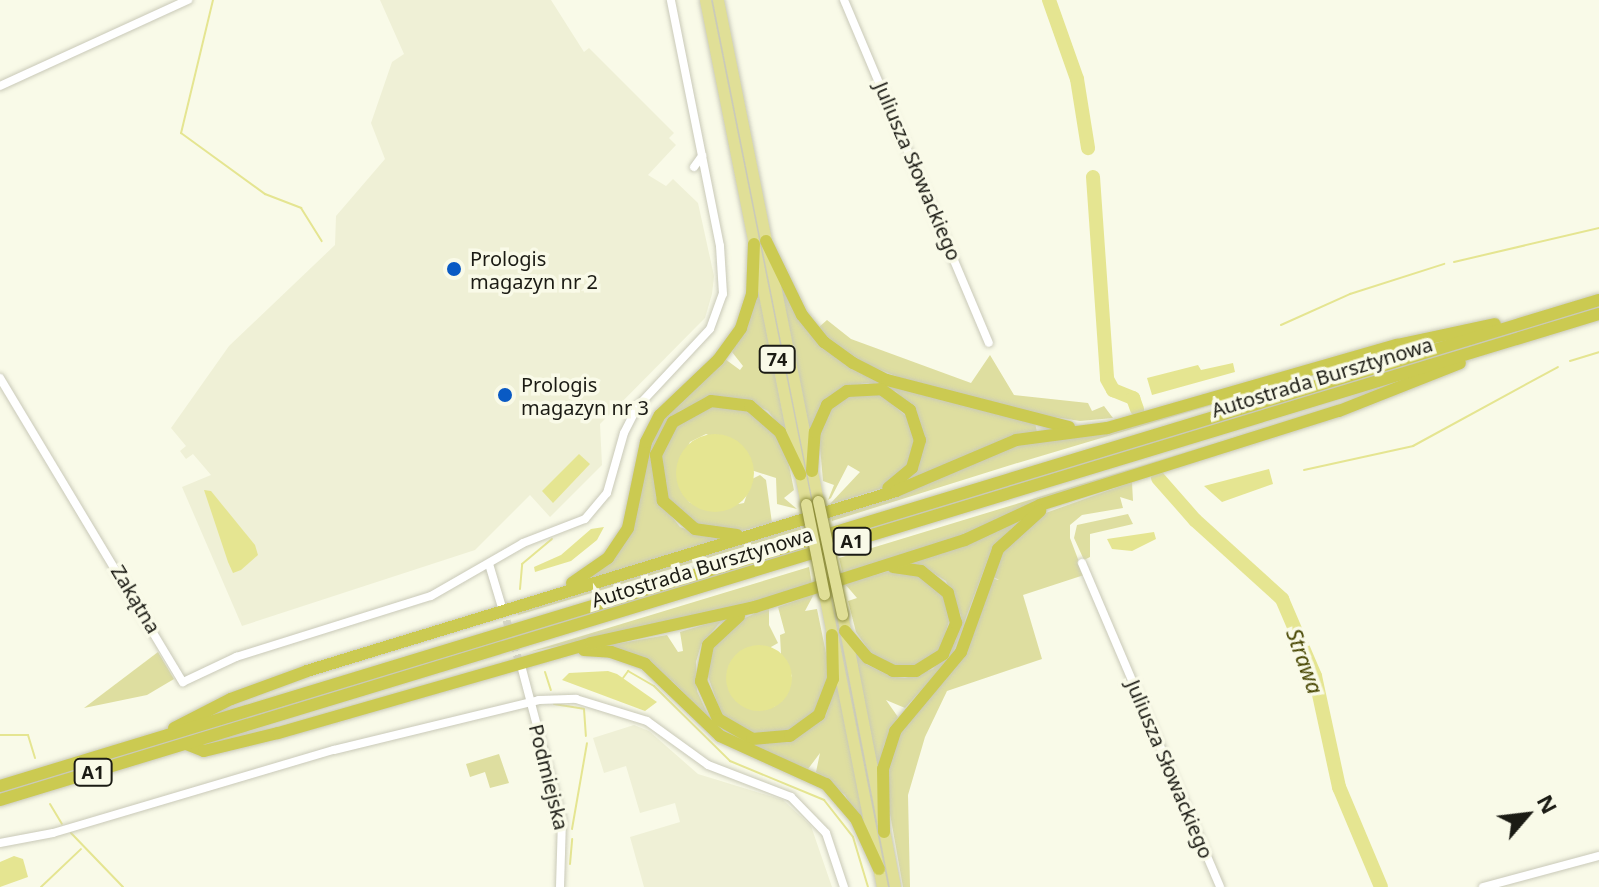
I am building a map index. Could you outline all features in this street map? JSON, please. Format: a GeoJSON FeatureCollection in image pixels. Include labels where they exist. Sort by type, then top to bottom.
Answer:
{"type":"FeatureCollection","features":[{"type":"Feature","properties":{"kind":"highway"},"geometry":{"type":"LineString","coordinates":[[760,243],[809,325],[865,370],[944,396],[1088,429]]}},
{"type":"Feature","properties":{"kind":"highway"},"geometry":{"type":"LineString","coordinates":[[544,596],[584,577],[618,545],[633,514],[646,442],[656,423],[671,401],[718,360],[741,328],[752,295],[760,243]]}},
{"type":"Feature","properties":{"kind":"highway","name":"Autostrada Bursztynowa"},"geometry":{"type":"LineString","coordinates":[[0,786],[1599,300]]}},
{"type":"Feature","properties":{"kind":"highway"},"geometry":{"type":"LineString","coordinates":[[158,738],[263,686],[544,596],[925,480],[1016,440],[1088,429],[1397,345],[1573,308]]}},
{"type":"Feature","properties":{"kind":"highway","name":"Autostrada Bursztynowa"},"geometry":{"type":"LineString","coordinates":[[0,800],[1599,314]]}},
{"type":"Feature","properties":{"kind":"highway"},"geometry":{"type":"LineString","coordinates":[[186,744],[204,751],[278,733],[557,652],[755,607],[965,540],[1072,495],[1339,411],[1519,338]]}},
{"type":"Feature","properties":{"kind":"highway"},"geometry":{"type":"LineString","coordinates":[[806,472],[815,432],[827,405],[855,389],[888,392],[910,410],[919,448],[904,476],[869,498]]}},
{"type":"Feature","properties":{"kind":"highway"},"geometry":{"type":"LineString","coordinates":[[767,529],[712,535],[680,520],[657,485],[656,455],[663,436],[694,407],[711,401],[740,402],[774,424],[806,472]]}},
{"type":"Feature","properties":{"kind":"highway"},"geometry":{"type":"LineString","coordinates":[[884,832],[883,769],[895,731],[961,652],[988,569],[1004,541],[1033,516],[1072,495]]}},
{"type":"Feature","properties":{"kind":"highway"},"geometry":{"type":"LineString","coordinates":[[839,633],[874,663],[901,672],[931,664],[953,637],[954,608],[937,581],[903,567],[874,570]]}},
{"type":"Feature","properties":{"kind":"highway"},"geometry":{"type":"LineString","coordinates":[[755,607],[717,632],[701,668],[714,714],[744,737],[771,742],[815,720],[832,688],[839,633]]}},
{"type":"Feature","properties":{"kind":"highway"},"geometry":{"type":"LineString","coordinates":[[557,652],[611,652],[645,664],[720,736],[826,784],[856,819],[879,869]]}},
{"type":"Feature","properties":{"kind":"main road","name":"74"},"geometry":{"type":"LineString","coordinates":[[705,0],[760,243],[806,472]]}},
{"type":"Feature","properties":{"kind":"main road","name":"74"},"geometry":{"type":"LineString","coordinates":[[718,0],[760,243]]}},
{"type":"Feature","properties":{"kind":"main road"},"geometry":{"type":"LineString","coordinates":[[806,472],[842,614],[839,633],[882,887]]}},
{"type":"Feature","properties":{"kind":"main road"},"geometry":{"type":"LineString","coordinates":[[812,502],[824,594],[839,633],[895,887]]}},
{"type":"Feature","properties":{"kind":"street"},"geometry":{"type":"LineString","coordinates":[[0,86],[188,0]]}},
{"type":"Feature","properties":{"kind":"street"},"geometry":{"type":"LineString","coordinates":[[501,604],[489,564],[598,508],[638,406],[715,320],[724,270],[671,0]]}},
{"type":"Feature","properties":{"kind":"street","name":"Juliusza Słowackiego"},"geometry":{"type":"LineString","coordinates":[[844,0],[989,343]]}},
{"type":"Feature","properties":{"kind":"street"},"geometry":{"type":"LineString","coordinates":[[694,167],[702,156]]}},
{"type":"Feature","properties":{"kind":"street","name":"Zakątna"},"geometry":{"type":"LineString","coordinates":[[0,378],[87,517],[183,682],[236,657],[431,596],[489,564]]}},
{"type":"Feature","properties":{"kind":"street","name":"Juliusza Słowackiego"},"geometry":{"type":"LineString","coordinates":[[1082,563],[1220,887]]}},
{"type":"Feature","properties":{"kind":"street","name":"Podmiejska"},"geometry":{"type":"LineString","coordinates":[[522,669],[565,835],[560,887]]}},
{"type":"Feature","properties":{"kind":"street"},"geometry":{"type":"LineString","coordinates":[[0,843],[53,833],[312,756],[531,702],[576,699],[626,713],[659,728],[708,765],[791,797],[819,822],[844,887]]}},
{"type":"Feature","properties":{"kind":"street"},"geometry":{"type":"LineString","coordinates":[[1483,887],[1599,856]]}},
{"type":"Feature","properties":{"kind":"shaded area"},"geometry":{"type":"Polygon","coordinates":[[[380,0],[551,0],[584,52],[589,48],[674,133],[669,138],[676,145],[648,175],[666,186],[673,179],[698,203],[714,276],[712,294],[705,318],[600,424],[602,465],[550,517],[530,495],[475,550],[242,626],[182,487],[211,475],[193,454],[186,459],[180,451],[186,446],[171,428],[229,346],[335,245],[336,216],[385,159],[371,123],[392,62],[404,54],[380,0]]]}},
{"type":"Feature","properties":{"kind":"shaded area"},"geometry":{"type":"Polygon","coordinates":[[[1233,363],[1235,372],[1152,395],[1147,378],[1198,365],[1201,370],[1233,363]]]}},
{"type":"Feature","properties":{"kind":"shaded area"},"geometry":{"type":"Polygon","coordinates":[[[715,434],[730,437],[742,446],[751,458],[754,473],[751,488],[742,500],[730,509],[715,512],[700,509],[688,500],[679,488],[676,473],[679,458],[688,446],[700,437],[715,434]]]}},
{"type":"Feature","properties":{"kind":"shaded area"},"geometry":{"type":"Polygon","coordinates":[[[579,454],[590,464],[553,503],[542,491],[579,454]]]}},
{"type":"Feature","properties":{"kind":"shaded area"},"geometry":{"type":"Polygon","coordinates":[[[1269,469],[1273,484],[1222,502],[1204,486],[1269,469]]]}},
{"type":"Feature","properties":{"kind":"shaded area"},"geometry":{"type":"Polygon","coordinates":[[[204,490],[211,491],[255,545],[258,555],[241,570],[233,573],[204,490]]]}},
{"type":"Feature","properties":{"kind":"shaded area"},"geometry":{"type":"Polygon","coordinates":[[[604,527],[597,540],[571,561],[535,572],[534,567],[561,555],[591,529],[604,527]]]}},
{"type":"Feature","properties":{"kind":"shaded area"},"geometry":{"type":"Polygon","coordinates":[[[1154,532],[1156,539],[1132,551],[1112,549],[1107,539],[1154,532]]]}},
{"type":"Feature","properties":{"kind":"shaded area"},"geometry":{"type":"Polygon","coordinates":[[[759,645],[772,648],[782,655],[789,665],[792,678],[789,691],[782,701],[772,708],[759,711],[746,708],[736,701],[729,691],[726,678],[729,665],[736,655],[746,648],[759,645]]]}},
{"type":"Feature","properties":{"kind":"shaded area"},"geometry":{"type":"Polygon","coordinates":[[[608,671],[657,702],[645,711],[562,680],[569,673],[608,671]]]}},
{"type":"Feature","properties":{"kind":"shaded area"},"geometry":{"type":"Polygon","coordinates":[[[634,725],[649,731],[698,774],[783,800],[811,826],[832,887],[644,887],[630,837],[680,822],[675,803],[640,813],[626,766],[604,773],[593,738],[634,725]]]}},
{"type":"Feature","properties":{"kind":"shaded area"},"geometry":{"type":"Polygon","coordinates":[[[14,856],[23,859],[28,877],[0,887],[0,862],[14,856]]]}},
{"type":"Feature","properties":{"kind":"green space"},"geometry":{"type":"Polygon","coordinates":[[[780,284],[797,315],[853,368],[1035,423],[1037,432],[910,481],[924,443],[918,416],[896,391],[868,383],[853,385],[824,403],[811,438],[780,284]]]}},
{"type":"Feature","properties":{"kind":"green space"},"geometry":{"type":"Polygon","coordinates":[[[759,292],[787,435],[768,411],[743,399],[716,396],[679,411],[654,447],[656,497],[680,527],[720,541],[590,579],[612,560],[661,420],[725,359],[740,370],[743,366],[732,352],[759,292]]]}},
{"type":"Feature","properties":{"kind":"green space"},"geometry":{"type":"Polygon","coordinates":[[[1599,304],[1599,310],[836,541],[835,537],[1599,304]]]}},
{"type":"Feature","properties":{"kind":"green space"},"geometry":{"type":"Polygon","coordinates":[[[827,320],[851,339],[971,383],[990,355],[1014,395],[1088,403],[1092,411],[1104,406],[1113,418],[1080,421],[1029,413],[906,380],[865,364],[827,337],[818,328],[827,320]]]}},
{"type":"Feature","properties":{"kind":"green space"},"geometry":{"type":"Polygon","coordinates":[[[1339,367],[832,521],[831,515],[1005,448],[1339,367]]]}},
{"type":"Feature","properties":{"kind":"green space"},"geometry":{"type":"Polygon","coordinates":[[[867,392],[883,396],[908,418],[915,443],[909,463],[883,488],[829,505],[860,472],[848,465],[828,500],[834,485],[823,481],[819,435],[828,412],[842,398],[867,392]]]}},
{"type":"Feature","properties":{"kind":"green space"},"geometry":{"type":"Polygon","coordinates":[[[714,405],[743,408],[772,428],[787,456],[794,490],[784,498],[797,509],[777,504],[776,478],[751,470],[744,451],[706,434],[690,442],[677,469],[689,502],[705,510],[744,503],[752,479],[760,475],[766,480],[772,523],[734,533],[705,530],[677,511],[664,491],[662,453],[677,425],[714,405]]]}},
{"type":"Feature","properties":{"kind":"green space"},"geometry":{"type":"Polygon","coordinates":[[[1272,426],[958,538],[843,575],[839,558],[1272,426]]]}},
{"type":"Feature","properties":{"kind":"green space"},"geometry":{"type":"Polygon","coordinates":[[[1132,482],[1133,501],[1120,497],[1123,508],[1082,515],[1070,525],[1070,538],[1084,575],[1023,595],[1042,659],[947,691],[925,737],[908,795],[910,887],[903,887],[887,797],[889,763],[903,725],[963,657],[989,578],[999,580],[990,575],[1004,547],[1040,515],[1132,482]]]}},
{"type":"Feature","properties":{"kind":"green space"},"geometry":{"type":"Polygon","coordinates":[[[1128,514],[1133,524],[1090,534],[1090,557],[1084,560],[1074,538],[1077,525],[1128,514]]]}},
{"type":"Feature","properties":{"kind":"green space"},"geometry":{"type":"Polygon","coordinates":[[[1021,517],[991,551],[951,657],[905,708],[886,700],[898,717],[884,745],[878,778],[852,647],[866,664],[890,676],[905,678],[933,669],[956,641],[961,616],[946,581],[915,562],[1021,517]]]}},
{"type":"Feature","properties":{"kind":"green space"},"geometry":{"type":"Polygon","coordinates":[[[800,524],[801,530],[518,615],[516,609],[800,524]]]}},
{"type":"Feature","properties":{"kind":"green space"},"geometry":{"type":"Polygon","coordinates":[[[805,546],[806,551],[0,797],[0,790],[805,546]]]}},
{"type":"Feature","properties":{"kind":"green space"},"geometry":{"type":"Polygon","coordinates":[[[809,567],[812,585],[707,615],[529,652],[809,567]]]}},
{"type":"Feature","properties":{"kind":"green space"},"geometry":{"type":"Polygon","coordinates":[[[889,571],[912,572],[941,591],[950,618],[941,648],[916,666],[899,667],[875,659],[856,632],[848,601],[857,598],[845,584],[889,571]]]}},
{"type":"Feature","properties":{"kind":"green space"},"geometry":{"type":"Polygon","coordinates":[[[814,594],[805,611],[817,609],[827,658],[828,685],[818,710],[789,731],[756,735],[722,716],[706,671],[715,642],[736,622],[769,607],[769,625],[778,643],[771,647],[774,707],[787,694],[792,676],[781,654],[780,635],[785,633],[778,607],[814,594]]]}},
{"type":"Feature","properties":{"kind":"green space"},"geometry":{"type":"Polygon","coordinates":[[[833,598],[890,887],[887,887],[833,598]]]}},
{"type":"Feature","properties":{"kind":"green space"},"geometry":{"type":"Polygon","coordinates":[[[723,619],[701,645],[696,662],[697,691],[708,715],[750,744],[790,742],[826,715],[837,681],[868,834],[845,795],[816,772],[820,753],[808,769],[729,738],[673,682],[598,647],[667,635],[678,652],[683,651],[680,632],[723,619]]]}},
{"type":"Feature","properties":{"kind":"green space"},"geometry":{"type":"Polygon","coordinates":[[[158,652],[174,679],[147,695],[84,708],[158,652]]]}},
{"type":"Feature","properties":{"kind":"green space"},"geometry":{"type":"Polygon","coordinates":[[[499,754],[509,783],[490,788],[485,772],[470,777],[466,764],[499,754]]]}},
{"type":"Feature","properties":{"kind":"waterway"},"geometry":{"type":"LineString","coordinates":[[213,0],[181,133],[265,194],[301,208],[322,241]]}},
{"type":"Feature","properties":{"kind":"waterway","name":"Strawa"},"geometry":{"type":"LineString","coordinates":[[1049,0],[1077,79],[1088,148]]}},
{"type":"Feature","properties":{"kind":"waterway","name":"Strawa"},"geometry":{"type":"LineString","coordinates":[[1093,177],[1107,379],[1113,390],[1133,398],[1137,409]]}},
{"type":"Feature","properties":{"kind":"waterway"},"geometry":{"type":"LineString","coordinates":[[1454,262],[1599,228]]}},
{"type":"Feature","properties":{"kind":"waterway"},"geometry":{"type":"LineString","coordinates":[[1281,325],[1350,294],[1444,264]]}},
{"type":"Feature","properties":{"kind":"waterway"},"geometry":{"type":"LineString","coordinates":[[1570,361],[1599,352]]}},
{"type":"Feature","properties":{"kind":"waterway"},"geometry":{"type":"LineString","coordinates":[[1304,470],[1413,446],[1558,367]]}},
{"type":"Feature","properties":{"kind":"waterway","name":"Strawa"},"geometry":{"type":"LineString","coordinates":[[1158,478],[1195,520],[1282,599],[1315,676],[1339,787],[1381,887]]}},
{"type":"Feature","properties":{"kind":"waterway"},"geometry":{"type":"LineString","coordinates":[[520,589],[522,564],[552,539]]}},
{"type":"Feature","properties":{"kind":"waterway"},"geometry":{"type":"LineString","coordinates":[[623,678],[628,671],[654,686],[730,761],[824,800],[853,837],[868,887]]}},
{"type":"Feature","properties":{"kind":"waterway"},"geometry":{"type":"LineString","coordinates":[[545,672],[551,690]]}},
{"type":"Feature","properties":{"kind":"waterway"},"geometry":{"type":"LineString","coordinates":[[554,704],[584,709],[586,736]]}},
{"type":"Feature","properties":{"kind":"waterway"},"geometry":{"type":"LineString","coordinates":[[0,735],[28,735],[35,758]]}},
{"type":"Feature","properties":{"kind":"waterway"},"geometry":{"type":"LineString","coordinates":[[572,829],[587,743]]}},
{"type":"Feature","properties":{"kind":"waterway"},"geometry":{"type":"LineString","coordinates":[[50,804],[62,824]]}},
{"type":"Feature","properties":{"kind":"waterway"},"geometry":{"type":"LineString","coordinates":[[71,833],[123,887]]}},
{"type":"Feature","properties":{"kind":"waterway"},"geometry":{"type":"LineString","coordinates":[[570,864],[572,839]]}},
{"type":"Feature","properties":{"kind":"waterway"},"geometry":{"type":"LineString","coordinates":[[41,887],[81,849]]}},
{"type":"Feature","properties":{"kind":"tunnel"},"geometry":{"type":"LineString","coordinates":[[503,609],[520,665]]}},
{"type":"Feature","properties":{"kind":"place","name":"Prologis magazyn nr 2"},"geometry":{"type":"Point","coordinates":[454,269]}},
{"type":"Feature","properties":{"kind":"place","name":"Prologis magazyn nr 3"},"geometry":{"type":"Point","coordinates":[505,395]}}]}
